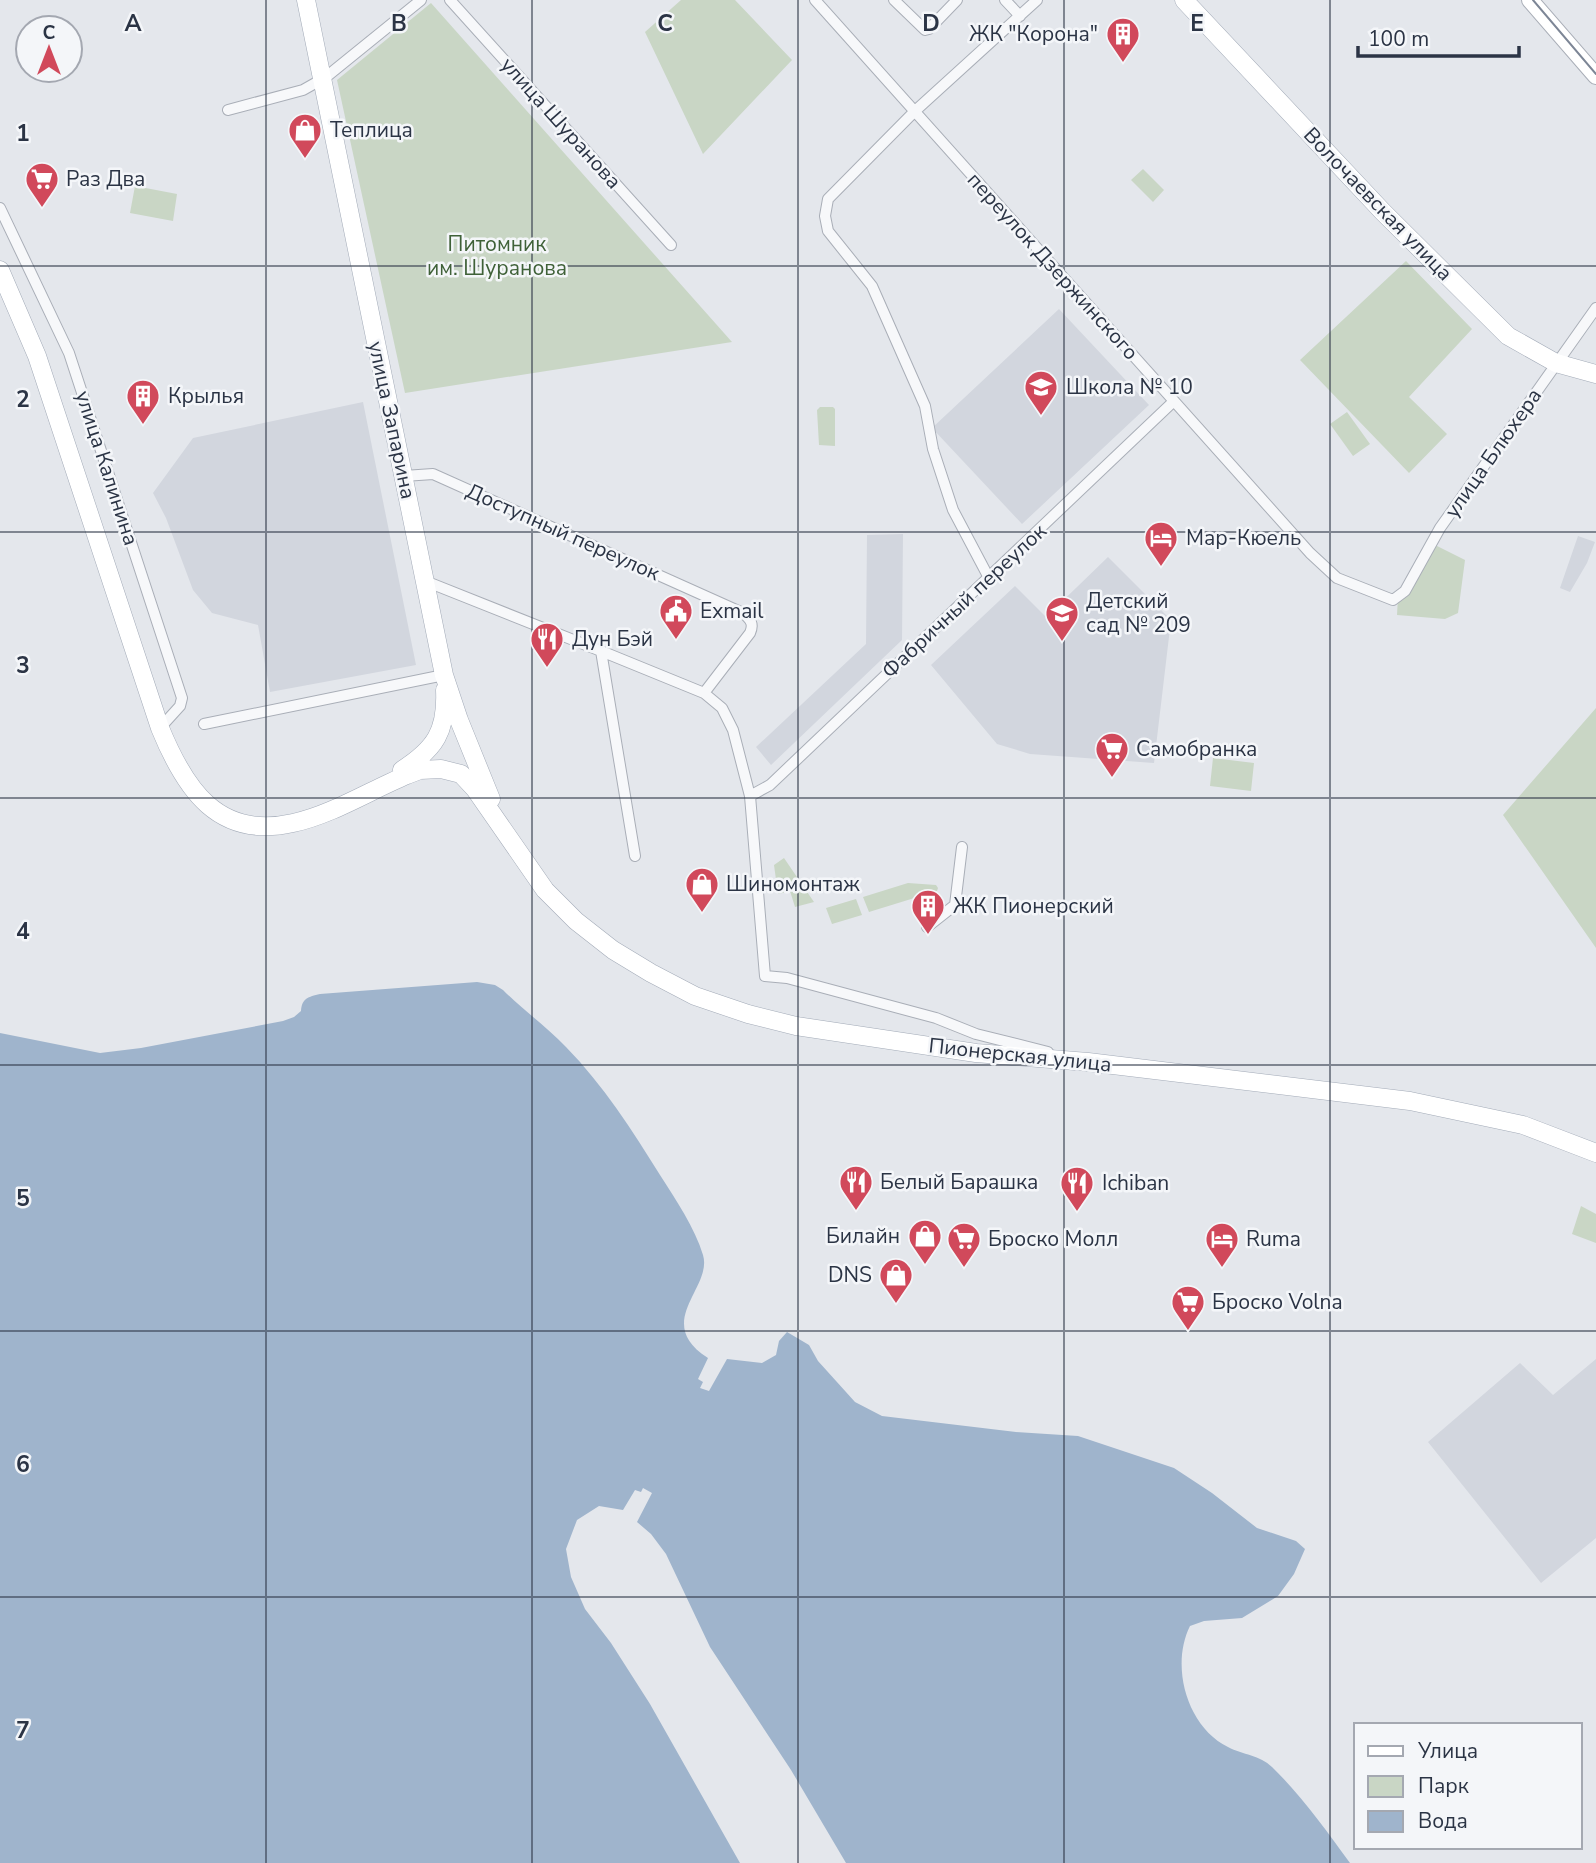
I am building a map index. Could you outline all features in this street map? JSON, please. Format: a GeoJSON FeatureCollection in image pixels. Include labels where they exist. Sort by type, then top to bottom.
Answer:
{"type":"FeatureCollection","features":[{"type":"Feature","properties":{"kind":"main road","name":"улица Запарина"},"geometry":{"type":"LineString","coordinates":[[306,0],[444,675],[459,720],[505,831]]}},
{"type":"Feature","properties":{"kind":"main road","name":"Волочаевская улица"},"geometry":{"type":"LineString","coordinates":[[1184,0],[1374,202],[1508,337],[1556,363],[1596,374]]}},
{"type":"Feature","properties":{"kind":"main road"},"geometry":{"type":"LineString","coordinates":[[1530,0],[1596,76]]}},
{"type":"Feature","properties":{"kind":"main road","name":"улица Калинина"},"geometry":{"type":"LineString","coordinates":[[0,270],[37,356],[160,728],[185,780],[213,812],[233,822],[259,826],[295,823],[363,794]]}},
{"type":"Feature","properties":{"kind":"main road"},"geometry":{"type":"LineString","coordinates":[[363,794],[427,753],[438,737],[443,722],[444,675]]}},
{"type":"Feature","properties":{"kind":"main road"},"geometry":{"type":"LineString","coordinates":[[363,794],[420,770],[441,769],[461,774],[505,831]]}},
{"type":"Feature","properties":{"kind":"main road","name":"Пионерская улица"},"geometry":{"type":"LineString","coordinates":[[505,831],[545,890],[576,921],[613,950],[695,996],[748,1014],[796,1026],[976,1053],[1088,1062],[1410,1101],[1523,1125],[1596,1153]]}},
{"type":"Feature","properties":{"kind":"street"},"geometry":{"type":"LineString","coordinates":[[228,110],[303,90],[326,77],[421,0]]}},
{"type":"Feature","properties":{"kind":"street","name":"улица Шуранова"},"geometry":{"type":"LineString","coordinates":[[450,0],[671,245]]}},
{"type":"Feature","properties":{"kind":"street","name":"переулок Дзержинского"},"geometry":{"type":"LineString","coordinates":[[815,0],[1307,549],[1337,578],[1393,600]]}},
{"type":"Feature","properties":{"kind":"street"},"geometry":{"type":"LineString","coordinates":[[894,0],[925,30],[957,0]]}},
{"type":"Feature","properties":{"kind":"street"},"geometry":{"type":"LineString","coordinates":[[1005,0],[1020,16]]}},
{"type":"Feature","properties":{"kind":"street"},"geometry":{"type":"LineString","coordinates":[[989,578],[953,510],[933,449],[925,407],[872,286],[828,231],[825,216],[828,199],[915,111],[1037,0]]}},
{"type":"Feature","properties":{"kind":"street","name":"улица Калинина"},"geometry":{"type":"LineString","coordinates":[[0,208],[69,353],[182,698],[180,706],[160,728]]}},
{"type":"Feature","properties":{"kind":"street","name":"улица Блюхера"},"geometry":{"type":"LineString","coordinates":[[1393,600],[1405,591],[1440,528],[1596,308]]}},
{"type":"Feature","properties":{"kind":"street","name":"Фабричный переулок"},"geometry":{"type":"LineString","coordinates":[[750,796],[770,785],[1174,401]]}},
{"type":"Feature","properties":{"kind":"street","name":"Доступный переулок"},"geometry":{"type":"LineString","coordinates":[[404,476],[433,474],[751,619],[753,626],[750,634],[704,693]]}},
{"type":"Feature","properties":{"kind":"street"},"geometry":{"type":"LineString","coordinates":[[425,581],[704,693],[722,708],[733,730],[750,796],[765,976],[787,978],[936,1018],[976,1034],[1088,1062]]}},
{"type":"Feature","properties":{"kind":"street"},"geometry":{"type":"LineString","coordinates":[[601,651],[635,856]]}},
{"type":"Feature","properties":{"kind":"street"},"geometry":{"type":"LineString","coordinates":[[204,724],[444,675]]}},
{"type":"Feature","properties":{"kind":"street"},"geometry":{"type":"LineString","coordinates":[[927,927],[955,905],[962,848]]}},
{"type":"Feature","properties":{"kind":"shaded area","name":"Школа № 10"},"geometry":{"type":"Polygon","coordinates":[[[1059,309],[1149,405],[1022,524],[932,428],[1059,309]]]}},
{"type":"Feature","properties":{"kind":"shaded area"},"geometry":{"type":"Polygon","coordinates":[[[363,402],[416,665],[270,692],[258,625],[212,613],[193,590],[166,518],[153,493],[193,438],[363,402]]]}},
{"type":"Feature","properties":{"kind":"shaded area"},"geometry":{"type":"Polygon","coordinates":[[[903,534],[902,640],[771,765],[756,747],[866,644],[867,535],[903,534]]]}},
{"type":"Feature","properties":{"kind":"shaded area"},"geometry":{"type":"Polygon","coordinates":[[[1578,536],[1595,542],[1587,563],[1570,592],[1560,588],[1578,536]]]}},
{"type":"Feature","properties":{"kind":"shaded area","name":"Детский сад № 209"},"geometry":{"type":"Polygon","coordinates":[[[1108,557],[1171,620],[1154,763],[1030,754],[997,744],[931,665],[1015,586],[1046,617],[1108,557]]]}},
{"type":"Feature","properties":{"kind":"shaded area"},"geometry":{"type":"Polygon","coordinates":[[[1596,1359],[1596,1538],[1541,1583],[1428,1442],[1520,1363],[1553,1395],[1596,1359]]]}},
{"type":"Feature","properties":{"kind":"green space"},"geometry":{"type":"Polygon","coordinates":[[[681,0],[735,0],[792,60],[703,154],[645,32],[681,0]]]}},
{"type":"Feature","properties":{"kind":"green space","name":"Питомник им. Шуранова"},"geometry":{"type":"Polygon","coordinates":[[[431,3],[732,342],[405,393],[337,80],[431,3]]]}},
{"type":"Feature","properties":{"kind":"green space"},"geometry":{"type":"Polygon","coordinates":[[[1143,169],[1164,190],[1153,202],[1131,180],[1143,169]]]}},
{"type":"Feature","properties":{"kind":"green space"},"geometry":{"type":"Polygon","coordinates":[[[135,186],[177,194],[173,221],[130,213],[135,186]]]}},
{"type":"Feature","properties":{"kind":"green space"},"geometry":{"type":"Polygon","coordinates":[[[1406,261],[1472,329],[1409,397],[1447,434],[1409,473],[1300,360],[1406,261]]]}},
{"type":"Feature","properties":{"kind":"green space"},"geometry":{"type":"Polygon","coordinates":[[[820,407],[835,409],[835,446],[819,445],[817,410],[820,407]]]}},
{"type":"Feature","properties":{"kind":"green space"},"geometry":{"type":"Polygon","coordinates":[[[1347,412],[1370,444],[1353,456],[1330,424],[1347,412]]]}},
{"type":"Feature","properties":{"kind":"green space"},"geometry":{"type":"Polygon","coordinates":[[[1435,545],[1465,560],[1458,613],[1445,619],[1397,615],[1398,597],[1435,545]]]}},
{"type":"Feature","properties":{"kind":"green space"},"geometry":{"type":"Polygon","coordinates":[[[1596,708],[1596,948],[1503,815],[1596,708]]]}},
{"type":"Feature","properties":{"kind":"green space"},"geometry":{"type":"Polygon","coordinates":[[[1213,758],[1254,763],[1251,791],[1210,786],[1213,758]]]}},
{"type":"Feature","properties":{"kind":"green space"},"geometry":{"type":"Polygon","coordinates":[[[784,858],[814,902],[795,907],[790,891],[778,894],[774,865],[784,858]]]}},
{"type":"Feature","properties":{"kind":"green space"},"geometry":{"type":"Polygon","coordinates":[[[908,883],[936,885],[938,888],[937,891],[869,912],[863,897],[908,883]]]}},
{"type":"Feature","properties":{"kind":"green space"},"geometry":{"type":"Polygon","coordinates":[[[856,899],[862,915],[832,924],[826,908],[856,899]]]}},
{"type":"Feature","properties":{"kind":"green space"},"geometry":{"type":"Polygon","coordinates":[[[1581,1206],[1596,1214],[1596,1243],[1572,1234],[1581,1206]]]}},
{"type":"Feature","properties":{"kind":"water"},"geometry":{"type":"Polygon","coordinates":[[[477,982],[495,985],[503,990],[580,1062],[628,1125],[690,1224],[700,1245],[704,1267],[684,1318],[685,1331],[692,1345],[708,1358],[698,1379],[703,1382],[700,1388],[709,1391],[727,1359],[762,1363],[776,1355],[779,1341],[787,1332],[809,1345],[818,1361],[855,1402],[882,1416],[1016,1432],[1078,1436],[1174,1468],[1257,1528],[1296,1541],[1305,1549],[1294,1574],[1278,1596],[1242,1618],[1204,1621],[1190,1626],[1184,1642],[1182,1677],[1186,1694],[1202,1725],[1214,1738],[1228,1747],[1262,1760],[1272,1767],[1303,1801],[1350,1863],[846,1863],[791,1770],[710,1647],[666,1554],[651,1534],[637,1522],[652,1493],[643,1488],[641,1492],[635,1490],[623,1510],[599,1506],[577,1520],[566,1549],[571,1577],[585,1609],[611,1643],[650,1704],[740,1863],[0,1863],[0,1033],[100,1053],[141,1048],[283,1021],[301,1011],[306,999],[320,994],[477,982]]]}},
{"type":"Feature","properties":{"kind":"tram line"},"geometry":{"type":"LineString","coordinates":[[1533,0],[1596,74]]}},
{"type":"Feature","properties":{"kind":"place","name":"ЖК \"Корона\""},"geometry":{"type":"Point","coordinates":[1123,64]}},
{"type":"Feature","properties":{"kind":"place","name":"Теплица"},"geometry":{"type":"Point","coordinates":[305,160]}},
{"type":"Feature","properties":{"kind":"place","name":"Раз Два"},"geometry":{"type":"Point","coordinates":[42,209]}},
{"type":"Feature","properties":{"kind":"place","name":"Школа № 10"},"geometry":{"type":"Point","coordinates":[1041,417]}},
{"type":"Feature","properties":{"kind":"place","name":"Крылья"},"geometry":{"type":"Point","coordinates":[143,426]}},
{"type":"Feature","properties":{"kind":"place","name":"Мар-Кюель"},"geometry":{"type":"Point","coordinates":[1161,568]}},
{"type":"Feature","properties":{"kind":"place","name":"Exmail"},"geometry":{"type":"Point","coordinates":[676,641]}},
{"type":"Feature","properties":{"kind":"place","name":"Детский сад № 209"},"geometry":{"type":"Point","coordinates":[1062,643]}},
{"type":"Feature","properties":{"kind":"place","name":"Дун Бэй"},"geometry":{"type":"Point","coordinates":[547,669]}},
{"type":"Feature","properties":{"kind":"place","name":"Самобранка"},"geometry":{"type":"Point","coordinates":[1112,779]}},
{"type":"Feature","properties":{"kind":"place","name":"Шиномонтаж"},"geometry":{"type":"Point","coordinates":[702,914]}},
{"type":"Feature","properties":{"kind":"place","name":"ЖК Пионерский"},"geometry":{"type":"Point","coordinates":[928,936]}},
{"type":"Feature","properties":{"kind":"place","name":"Белый Барашка"},"geometry":{"type":"Point","coordinates":[856,1212]}},
{"type":"Feature","properties":{"kind":"place","name":"Ichiban"},"geometry":{"type":"Point","coordinates":[1077,1213]}},
{"type":"Feature","properties":{"kind":"place","name":"Билайн"},"geometry":{"type":"Point","coordinates":[925,1266]}},
{"type":"Feature","properties":{"kind":"place","name":"Броско Молл"},"geometry":{"type":"Point","coordinates":[964,1269]}},
{"type":"Feature","properties":{"kind":"place","name":"Ruma"},"geometry":{"type":"Point","coordinates":[1222,1269]}},
{"type":"Feature","properties":{"kind":"place","name":"DNS"},"geometry":{"type":"Point","coordinates":[896,1305]}},
{"type":"Feature","properties":{"kind":"place","name":"Броско Volna"},"geometry":{"type":"Point","coordinates":[1188,1332]}}]}
